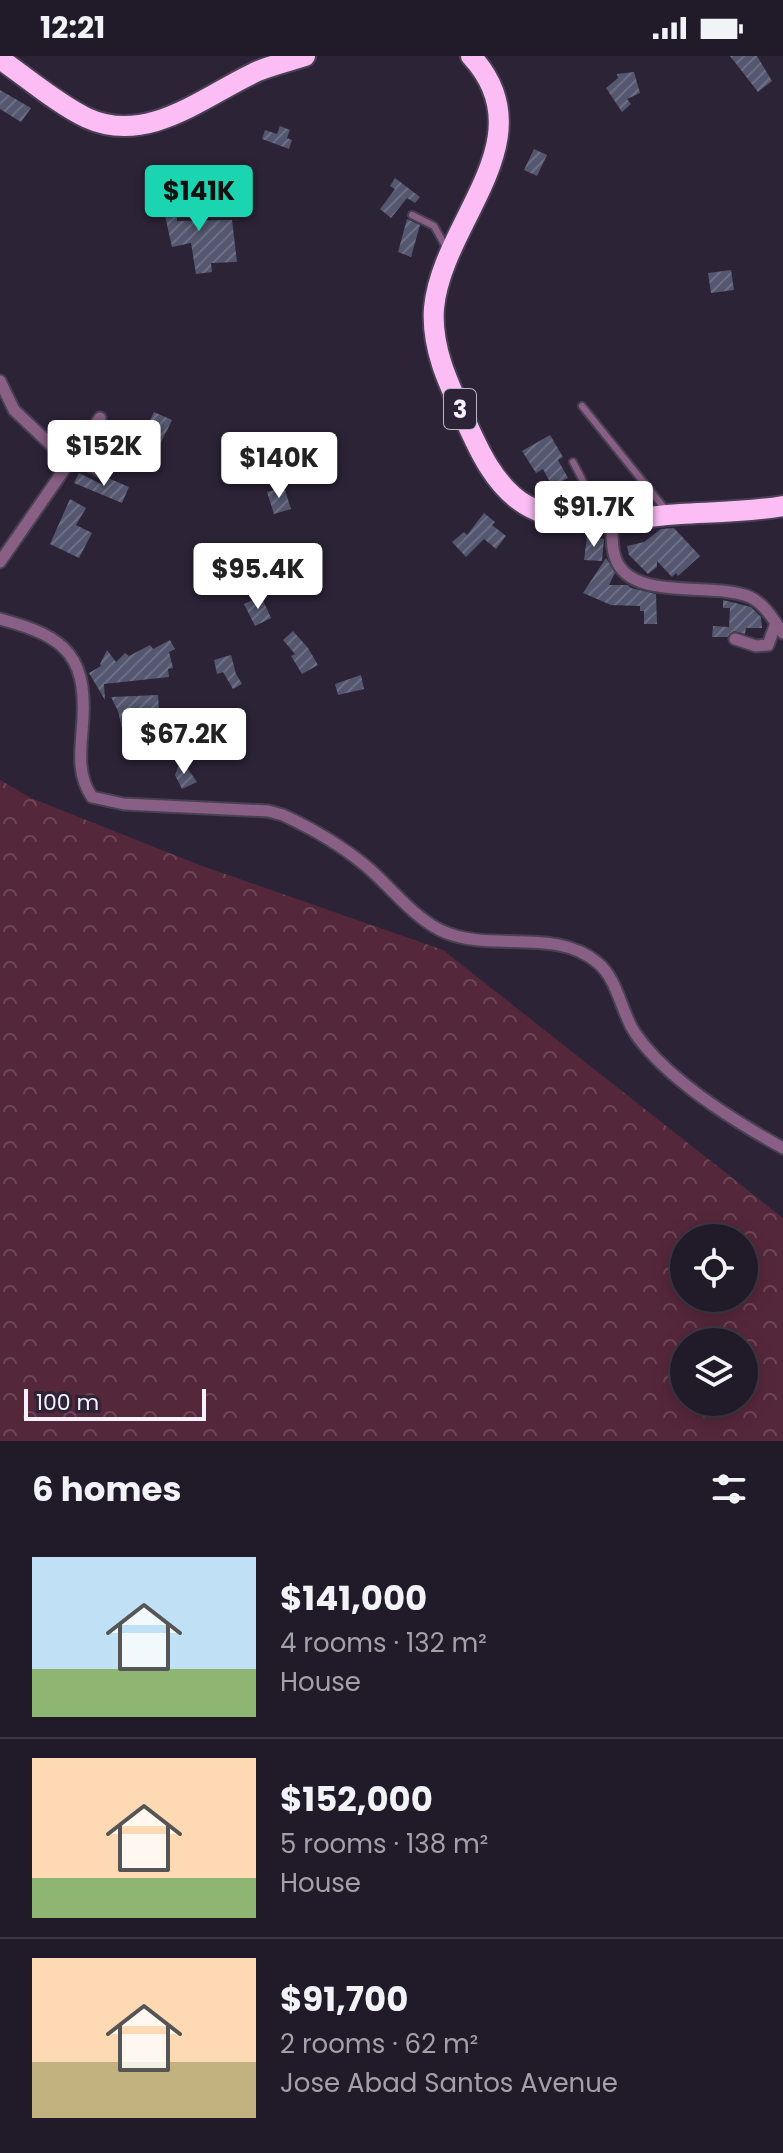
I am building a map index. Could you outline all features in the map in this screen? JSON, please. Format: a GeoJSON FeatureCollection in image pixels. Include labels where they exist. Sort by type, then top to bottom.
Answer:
{"type":"FeatureCollection","features":[{"type":"Feature","properties":{"kind":"highway"},"geometry":{"type":"LineString","coordinates":[[0,59],[86,117],[123,128],[145,125],[178,113],[260,70],[305,56]]}},
{"type":"Feature","properties":{"kind":"highway","name":"3"},"geometry":{"type":"LineString","coordinates":[[471,56],[483,69],[495,92],[500,112],[499,133],[485,179],[450,256],[434,307],[435,335],[439,359],[493,473],[525,505],[553,517],[604,520],[783,506]]}},
{"type":"Feature","properties":{"kind":"street"},"geometry":{"type":"LineString","coordinates":[[0,381],[14,410],[70,460]]}},
{"type":"Feature","properties":{"kind":"street"},"geometry":{"type":"LineString","coordinates":[[0,562],[100,418]]}},
{"type":"Feature","properties":{"kind":"street"},"geometry":{"type":"LineString","coordinates":[[604,520],[619,566],[632,578],[654,586],[723,590],[742,595],[760,604],[779,628],[768,645],[756,646],[735,639]]}},
{"type":"Feature","properties":{"kind":"street"},"geometry":{"type":"LineString","coordinates":[[0,619],[53,638],[67,650],[79,671],[84,695],[81,772],[92,797],[124,804],[268,811],[283,815],[365,865],[441,931],[498,942],[546,943],[574,948],[600,964],[614,984],[621,1008],[633,1030],[648,1051],[732,1119],[783,1148]]}},
{"type":"Feature","properties":{"kind":"lane"},"geometry":{"type":"LineString","coordinates":[[412,215],[434,226],[450,256]]}},
{"type":"Feature","properties":{"kind":"lane"},"geometry":{"type":"LineString","coordinates":[[582,406],[670,515]]}},
{"type":"Feature","properties":{"kind":"lane"},"geometry":{"type":"LineString","coordinates":[[70,460],[99,473]]}},
{"type":"Feature","properties":{"kind":"lane"},"geometry":{"type":"LineString","coordinates":[[573,462],[604,520]]}},
{"type":"Feature","properties":{"kind":"green space"},"geometry":{"type":"Polygon","coordinates":[[[0,780],[31,798],[202,866],[443,950],[783,1218],[783,1441],[0,1441],[0,780]]]}},
{"type":"Feature","properties":{"kind":"building"},"geometry":{"type":"Polygon","coordinates":[[[730,56],[757,56],[772,81],[758,92],[730,56]]]}},
{"type":"Feature","properties":{"kind":"building"},"geometry":{"type":"Polygon","coordinates":[[[634,72],[640,93],[627,99],[631,104],[622,112],[606,88],[618,78],[617,74],[634,72]]]}},
{"type":"Feature","properties":{"kind":"building"},"geometry":{"type":"Polygon","coordinates":[[[0,90],[31,108],[21,122],[0,109],[0,90]]]}},
{"type":"Feature","properties":{"kind":"building"},"geometry":{"type":"Polygon","coordinates":[[[280,126],[290,130],[287,138],[292,140],[289,149],[262,139],[265,130],[277,134],[280,126]]]}},
{"type":"Feature","properties":{"kind":"building"},"geometry":{"type":"Polygon","coordinates":[[[534,149],[547,155],[537,176],[524,170],[534,149]]]}},
{"type":"Feature","properties":{"kind":"building"},"geometry":{"type":"Polygon","coordinates":[[[173,170],[177,221],[232,220],[237,262],[211,263],[212,272],[196,274],[191,243],[172,247],[160,173],[173,170]]]}},
{"type":"Feature","properties":{"kind":"building"},"geometry":{"type":"Polygon","coordinates":[[[395,178],[420,197],[415,203],[407,198],[391,218],[380,209],[395,189],[390,186],[395,178]]]}},
{"type":"Feature","properties":{"kind":"building"},"geometry":{"type":"Polygon","coordinates":[[[407,219],[420,225],[411,257],[398,252],[407,219]]]}},
{"type":"Feature","properties":{"kind":"building"},"geometry":{"type":"Polygon","coordinates":[[[731,270],[734,290],[711,293],[708,273],[731,270]]]}},
{"type":"Feature","properties":{"kind":"building"},"geometry":{"type":"Polygon","coordinates":[[[154,412],[172,420],[155,455],[143,450],[148,439],[142,436],[154,412]]]}},
{"type":"Feature","properties":{"kind":"building"},"geometry":{"type":"Polygon","coordinates":[[[550,435],[563,457],[558,460],[568,478],[552,486],[543,469],[536,473],[522,451],[550,435]]]}},
{"type":"Feature","properties":{"kind":"building"},"geometry":{"type":"Polygon","coordinates":[[[122,449],[146,461],[140,472],[116,461],[122,449]]]}},
{"type":"Feature","properties":{"kind":"building"},"geometry":{"type":"Polygon","coordinates":[[[79,473],[105,486],[108,478],[129,487],[122,503],[74,483],[79,473]]]}},
{"type":"Feature","properties":{"kind":"building"},"geometry":{"type":"Polygon","coordinates":[[[284,487],[291,509],[274,514],[267,492],[284,487]]]}},
{"type":"Feature","properties":{"kind":"building"},"geometry":{"type":"Polygon","coordinates":[[[70,499],[86,508],[76,525],[92,533],[79,558],[50,544],[70,499]]]}},
{"type":"Feature","properties":{"kind":"building"},"geometry":{"type":"Polygon","coordinates":[[[484,513],[495,522],[492,525],[506,536],[496,549],[484,539],[466,557],[452,542],[464,532],[467,535],[484,513]]]}},
{"type":"Feature","properties":{"kind":"building"},"geometry":{"type":"Polygon","coordinates":[[[674,528],[700,556],[678,576],[676,573],[672,577],[657,561],[657,567],[648,574],[629,555],[627,546],[644,542],[661,529],[674,528]]]}},
{"type":"Feature","properties":{"kind":"building"},"geometry":{"type":"Polygon","coordinates":[[[587,537],[604,539],[602,561],[584,560],[587,537]]]}},
{"type":"Feature","properties":{"kind":"building"},"geometry":{"type":"Polygon","coordinates":[[[606,558],[615,573],[609,585],[628,585],[656,594],[657,624],[644,624],[644,611],[640,611],[640,606],[611,605],[583,593],[606,558]]]}},
{"type":"Feature","properties":{"kind":"building"},"geometry":{"type":"Polygon","coordinates":[[[261,596],[271,618],[255,626],[244,604],[261,596]]]}},
{"type":"Feature","properties":{"kind":"building"},"geometry":{"type":"Polygon","coordinates":[[[723,600],[751,607],[761,617],[762,628],[746,628],[745,634],[734,631],[727,637],[712,637],[713,626],[729,627],[730,608],[723,608],[723,600]]]}},
{"type":"Feature","properties":{"kind":"building"},"geometry":{"type":"Polygon","coordinates":[[[293,631],[318,665],[302,674],[291,656],[295,654],[283,640],[293,631]]]}},
{"type":"Feature","properties":{"kind":"building"},"geometry":{"type":"Polygon","coordinates":[[[170,640],[175,649],[169,652],[173,668],[168,669],[169,677],[104,684],[105,700],[89,673],[101,666],[107,650],[116,662],[125,653],[129,656],[150,645],[153,649],[170,640]]]}},
{"type":"Feature","properties":{"kind":"building"},"geometry":{"type":"Polygon","coordinates":[[[231,655],[242,684],[233,689],[223,672],[217,674],[214,660],[231,655]]]}},
{"type":"Feature","properties":{"kind":"building"},"geometry":{"type":"Polygon","coordinates":[[[361,675],[364,689],[338,695],[335,684],[361,675]]]}},
{"type":"Feature","properties":{"kind":"building"},"geometry":{"type":"Polygon","coordinates":[[[158,695],[160,724],[149,725],[152,742],[131,748],[128,736],[124,737],[111,697],[158,695]]]}},
{"type":"Feature","properties":{"kind":"building"},"geometry":{"type":"Polygon","coordinates":[[[181,759],[197,782],[182,789],[175,775],[181,759]]]}}]}
